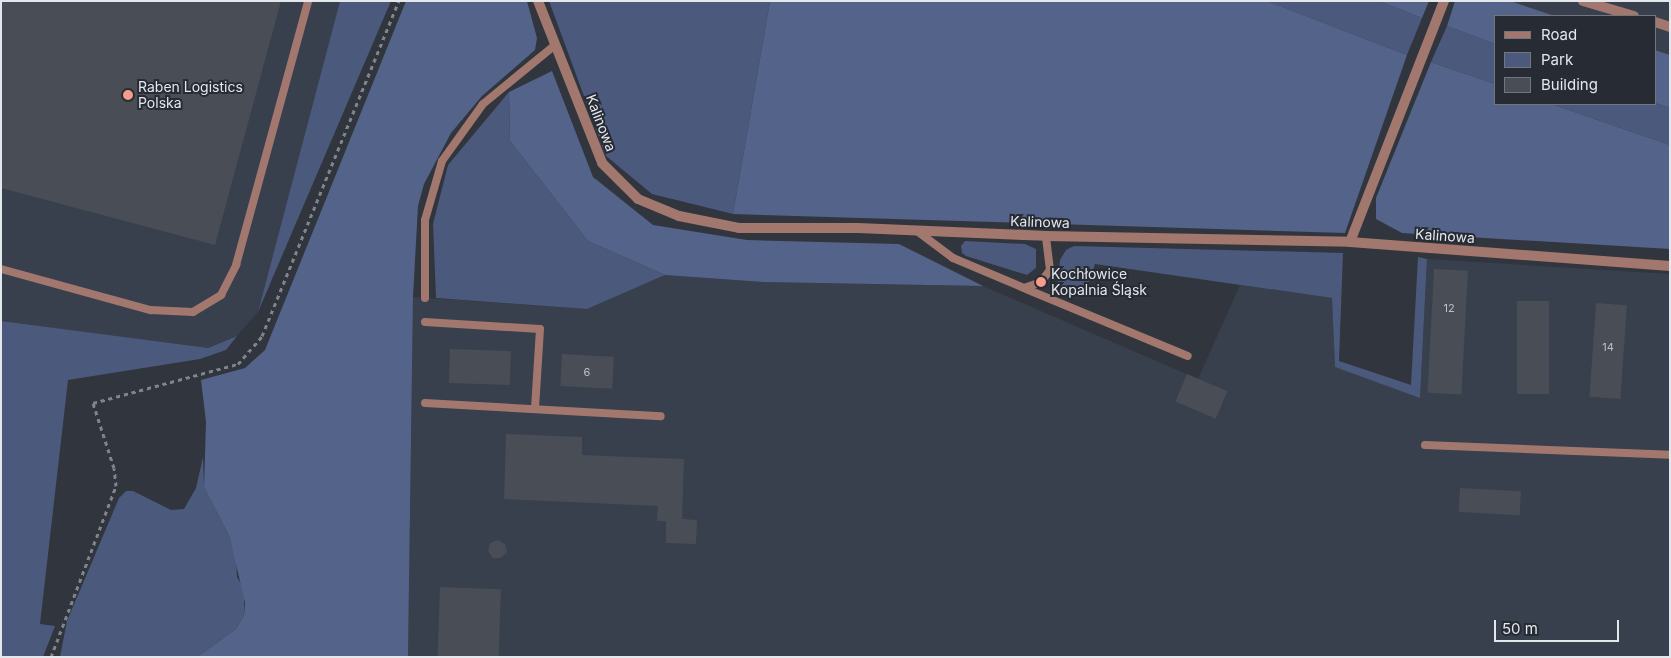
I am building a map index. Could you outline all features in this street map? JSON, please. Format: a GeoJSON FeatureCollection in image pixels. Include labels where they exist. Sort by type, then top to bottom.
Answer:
{"type":"FeatureCollection","features":[{"type":"Feature","properties":{"kind":"street","name":"Kalinowa"},"geometry":{"type":"LineString","coordinates":[[538,1],[602,163],[638,199],[678,216],[739,228],[1350,242],[1670,266]]}},
{"type":"Feature","properties":{"kind":"street"},"geometry":{"type":"LineString","coordinates":[[1350,242],[1444,1]]}},
{"type":"Feature","properties":{"kind":"street"},"geometry":{"type":"LineString","coordinates":[[1583,1],[1631,15]]}},
{"type":"Feature","properties":{"kind":"street"},"geometry":{"type":"LineString","coordinates":[[1656,22],[1670,27]]}},
{"type":"Feature","properties":{"kind":"lane"},"geometry":{"type":"LineString","coordinates":[[1,269],[150,310],[192,312],[221,295],[236,265],[308,1]]}},
{"type":"Feature","properties":{"kind":"lane"},"geometry":{"type":"LineString","coordinates":[[425,298],[425,220],[442,161],[483,104],[555,45]]}},
{"type":"Feature","properties":{"kind":"lane"},"geometry":{"type":"LineString","coordinates":[[917,231],[953,258],[1188,356]]}},
{"type":"Feature","properties":{"kind":"lane"},"geometry":{"type":"LineString","coordinates":[[1024,288],[1041,282],[1050,270],[1046,236]]}},
{"type":"Feature","properties":{"kind":"lane"},"geometry":{"type":"LineString","coordinates":[[425,322],[540,328],[535,409]]}},
{"type":"Feature","properties":{"kind":"lane"},"geometry":{"type":"LineString","coordinates":[[425,403],[661,416]]}},
{"type":"Feature","properties":{"kind":"lane"},"geometry":{"type":"LineString","coordinates":[[1425,445],[1670,455]]}},
{"type":"Feature","properties":{"kind":"path"},"geometry":{"type":"LineString","coordinates":[[51,657],[116,486],[114,468],[93,404],[238,364],[262,336],[399,1]]}},
{"type":"Feature","properties":{"kind":"shaded area"},"geometry":{"type":"Polygon","coordinates":[[[1,1],[340,1],[258,312],[237,336],[205,349],[1,321],[1,1]]]}},
{"type":"Feature","properties":{"kind":"shaded area"},"geometry":{"type":"Polygon","coordinates":[[[406,1],[527,1],[537,38],[535,50],[482,96],[451,133],[424,184],[418,206],[413,297],[408,657],[197,657],[236,629],[244,615],[245,603],[230,538],[204,487],[206,422],[201,380],[245,368],[265,350],[406,1]]]}},
{"type":"Feature","properties":{"kind":"shaded area"},"geometry":{"type":"Polygon","coordinates":[[[770,1],[1267,1],[1407,55],[1345,233],[733,214],[770,1]]]}},
{"type":"Feature","properties":{"kind":"shaded area"},"geometry":{"type":"Polygon","coordinates":[[[1379,1],[1429,1],[1422,18],[1379,1]]]}},
{"type":"Feature","properties":{"kind":"shaded area"},"geometry":{"type":"Polygon","coordinates":[[[1455,1],[1510,1],[1552,15],[1494,15],[1494,44],[1447,26],[1455,1]]]}},
{"type":"Feature","properties":{"kind":"shaded area"},"geometry":{"type":"Polygon","coordinates":[[[1510,1],[1670,1],[1670,55],[1656,50],[1656,15],[1552,15],[1510,1]]]}},
{"type":"Feature","properties":{"kind":"shaded area"},"geometry":{"type":"Polygon","coordinates":[[[1656,50],[1670,55],[1670,108],[1656,103],[1656,50]]]}},
{"type":"Feature","properties":{"kind":"shaded area"},"geometry":{"type":"Polygon","coordinates":[[[1431,62],[1494,84],[1494,105],[1554,105],[1670,145],[1670,249],[1402,233],[1376,219],[1376,198],[1431,62]]]}},
{"type":"Feature","properties":{"kind":"shaded area"},"geometry":{"type":"Polygon","coordinates":[[[552,71],[593,177],[653,225],[747,240],[899,244],[983,286],[763,282],[665,275],[588,241],[510,141],[509,92],[552,71]]]}},
{"type":"Feature","properties":{"kind":"shaded area"},"geometry":{"type":"Polygon","coordinates":[[[1427,259],[1670,274],[1670,657],[408,657],[413,297],[587,309],[665,275],[763,282],[983,286],[1198,379],[1240,285],[1332,298],[1335,367],[1420,397],[1427,259]]]}},
{"type":"Feature","properties":{"kind":"green space"},"geometry":{"type":"Polygon","coordinates":[[[340,1],[391,1],[258,312],[340,1]]]}},
{"type":"Feature","properties":{"kind":"green space"},"geometry":{"type":"Polygon","coordinates":[[[549,1],[770,1],[733,214],[652,194],[606,156],[549,1]]]}},
{"type":"Feature","properties":{"kind":"green space"},"geometry":{"type":"Polygon","coordinates":[[[1267,1],[1379,1],[1422,18],[1407,55],[1267,1]]]}},
{"type":"Feature","properties":{"kind":"green space"},"geometry":{"type":"Polygon","coordinates":[[[1447,26],[1494,44],[1494,84],[1431,62],[1447,26]]]}},
{"type":"Feature","properties":{"kind":"green space"},"geometry":{"type":"Polygon","coordinates":[[[509,92],[510,141],[588,241],[665,275],[587,309],[436,298],[433,224],[448,165],[509,92]]]}},
{"type":"Feature","properties":{"kind":"green space"},"geometry":{"type":"Polygon","coordinates":[[[1656,103],[1670,108],[1670,145],[1554,105],[1656,105],[1656,103]]]}},
{"type":"Feature","properties":{"kind":"green space"},"geometry":{"type":"Polygon","coordinates":[[[965,241],[1025,244],[1036,249],[1036,268],[1027,275],[966,256],[962,253],[961,246],[965,241]]]}},
{"type":"Feature","properties":{"kind":"green space"},"geometry":{"type":"Polygon","coordinates":[[[1074,246],[1343,253],[1339,361],[1411,385],[1418,257],[1427,259],[1420,398],[1335,367],[1332,298],[1095,264],[1087,287],[1067,285],[1062,292],[1058,282],[1060,260],[1066,250],[1074,246]]]}},
{"type":"Feature","properties":{"kind":"green space"},"geometry":{"type":"Polygon","coordinates":[[[1,321],[208,348],[237,336],[226,350],[200,359],[68,380],[40,624],[55,626],[43,657],[1,657],[1,321]]]}},
{"type":"Feature","properties":{"kind":"green space"},"geometry":{"type":"Polygon","coordinates":[[[203,457],[204,487],[230,538],[236,556],[237,577],[244,589],[244,615],[236,629],[197,657],[60,657],[67,621],[119,498],[126,491],[133,491],[171,510],[184,509],[196,488],[203,457]]]}},
{"type":"Feature","properties":{"kind":"building","name":"Raben Logistics Polska"},"geometry":{"type":"Polygon","coordinates":[[[1,1],[281,1],[215,245],[1,188],[1,1]]]}},
{"type":"Feature","properties":{"kind":"building"},"geometry":{"type":"Polygon","coordinates":[[[1434,269],[1468,271],[1461,395],[1428,393],[1434,269]]]}},
{"type":"Feature","properties":{"kind":"building"},"geometry":{"type":"Polygon","coordinates":[[[1517,301],[1549,301],[1549,394],[1517,394],[1517,301]]]}},
{"type":"Feature","properties":{"kind":"building"},"geometry":{"type":"Polygon","coordinates":[[[1596,303],[1627,305],[1620,399],[1589,397],[1596,303]]]}},
{"type":"Feature","properties":{"kind":"building"},"geometry":{"type":"Polygon","coordinates":[[[450,349],[511,351],[510,385],[449,383],[450,349]]]}},
{"type":"Feature","properties":{"kind":"building"},"geometry":{"type":"Polygon","coordinates":[[[562,354],[614,357],[612,389],[560,386],[562,354]]]}},
{"type":"Feature","properties":{"kind":"building"},"geometry":{"type":"Polygon","coordinates":[[[1187,374],[1228,391],[1216,419],[1175,402],[1187,374]]]}},
{"type":"Feature","properties":{"kind":"building"},"geometry":{"type":"Polygon","coordinates":[[[506,434],[582,437],[582,455],[684,459],[682,519],[697,520],[696,544],[666,543],[666,521],[657,521],[658,506],[504,499],[506,434]]]}},
{"type":"Feature","properties":{"kind":"building"},"geometry":{"type":"Polygon","coordinates":[[[1460,488],[1521,491],[1520,515],[1459,512],[1460,488]]]}},
{"type":"Feature","properties":{"kind":"building"},"geometry":{"type":"Polygon","coordinates":[[[498,540],[505,544],[507,552],[501,558],[493,558],[488,551],[490,543],[498,540]]]}},
{"type":"Feature","properties":{"kind":"building"},"geometry":{"type":"Polygon","coordinates":[[[440,587],[501,589],[499,657],[438,657],[440,587]]]}},
{"type":"Feature","properties":{"kind":"place","name":"Raben Logistics Polska"},"geometry":{"type":"Point","coordinates":[128,95]}},
{"type":"Feature","properties":{"kind":"place","name":"Kochłowice Kopalnia Śląsk"},"geometry":{"type":"Point","coordinates":[1041,282]}}]}
